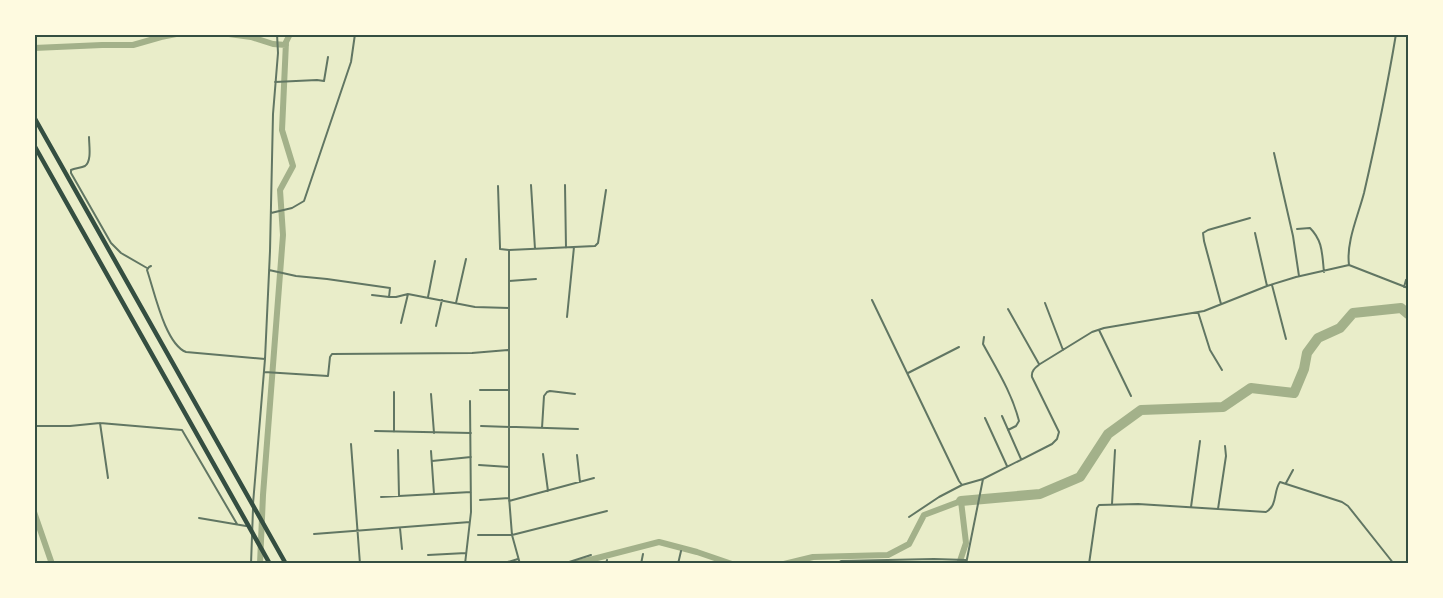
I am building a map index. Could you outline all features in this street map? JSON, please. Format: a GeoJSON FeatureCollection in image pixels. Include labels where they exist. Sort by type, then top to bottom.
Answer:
{"type":"FeatureCollection","features":[{"type":"Feature","properties":{"kind":"highway"},"geometry":{"type":"LineString","coordinates":[[34,117],[286,564]]}},
{"type":"Feature","properties":{"kind":"highway"},"geometry":{"type":"LineString","coordinates":[[34,145],[270,564]]}},
{"type":"Feature","properties":{"kind":"street"},"geometry":{"type":"LineString","coordinates":[[250,564],[265,358],[277,34]]}},
{"type":"Feature","properties":{"kind":"street"},"geometry":{"type":"LineString","coordinates":[[271,213],[304,201],[353,55],[355,34]]}},
{"type":"Feature","properties":{"kind":"street"},"geometry":{"type":"LineString","coordinates":[[1349,265],[1349,249],[1375,145],[1396,34]]}},
{"type":"Feature","properties":{"kind":"street"},"geometry":{"type":"LineString","coordinates":[[275,82],[324,81],[328,57]]}},
{"type":"Feature","properties":{"kind":"street"},"geometry":{"type":"LineString","coordinates":[[89,137],[89,160],[84,166],[71,170],[71,173],[111,243],[121,253],[147,268],[162,320],[181,350],[265,358]]}},
{"type":"Feature","properties":{"kind":"street"},"geometry":{"type":"LineString","coordinates":[[1274,153],[1293,236],[1299,276]]}},
{"type":"Feature","properties":{"kind":"street"},"geometry":{"type":"LineString","coordinates":[[531,185],[535,249]]}},
{"type":"Feature","properties":{"kind":"street"},"geometry":{"type":"LineString","coordinates":[[565,185],[566,248]]}},
{"type":"Feature","properties":{"kind":"street"},"geometry":{"type":"LineString","coordinates":[[498,186],[500,249],[509,251],[595,246],[606,190]]}},
{"type":"Feature","properties":{"kind":"street"},"geometry":{"type":"LineString","coordinates":[[1221,305],[1203,233],[1250,218]]}},
{"type":"Feature","properties":{"kind":"street"},"geometry":{"type":"LineString","coordinates":[[1297,229],[1310,228],[1318,238],[1324,272]]}},
{"type":"Feature","properties":{"kind":"street"},"geometry":{"type":"LineString","coordinates":[[1255,233],[1267,286]]}},
{"type":"Feature","properties":{"kind":"street"},"geometry":{"type":"LineString","coordinates":[[567,317],[574,247]]}},
{"type":"Feature","properties":{"kind":"street"},"geometry":{"type":"LineString","coordinates":[[509,251],[509,500],[512,535],[520,564]]}},
{"type":"Feature","properties":{"kind":"street"},"geometry":{"type":"LineString","coordinates":[[456,303],[466,259]]}},
{"type":"Feature","properties":{"kind":"street"},"geometry":{"type":"LineString","coordinates":[[428,297],[435,261]]}},
{"type":"Feature","properties":{"kind":"street"},"geometry":{"type":"LineString","coordinates":[[909,517],[939,497],[962,485],[983,479],[1052,444],[1057,439],[1059,432],[1032,374],[1040,364],[1092,332],[1204,311],[1267,286],[1349,265],[1408,288]]}},
{"type":"Feature","properties":{"kind":"street"},"geometry":{"type":"LineString","coordinates":[[147,268],[151,266]]}},
{"type":"Feature","properties":{"kind":"street"},"geometry":{"type":"LineString","coordinates":[[269,270],[390,288],[389,297]]}},
{"type":"Feature","properties":{"kind":"street"},"geometry":{"type":"LineString","coordinates":[[509,281],[536,279]]}},
{"type":"Feature","properties":{"kind":"street"},"geometry":{"type":"LineString","coordinates":[[1404,287],[1408,279]]}},
{"type":"Feature","properties":{"kind":"street"},"geometry":{"type":"LineString","coordinates":[[1272,285],[1286,339]]}},
{"type":"Feature","properties":{"kind":"street"},"geometry":{"type":"LineString","coordinates":[[372,295],[396,297],[408,294],[482,308],[509,308]]}},
{"type":"Feature","properties":{"kind":"street"},"geometry":{"type":"LineString","coordinates":[[401,323],[408,294]]}},
{"type":"Feature","properties":{"kind":"street"},"geometry":{"type":"LineString","coordinates":[[436,326],[442,300]]}},
{"type":"Feature","properties":{"kind":"street"},"geometry":{"type":"LineString","coordinates":[[872,300],[962,485]]}},
{"type":"Feature","properties":{"kind":"street"},"geometry":{"type":"LineString","coordinates":[[1045,303],[1063,350]]}},
{"type":"Feature","properties":{"kind":"street"},"geometry":{"type":"LineString","coordinates":[[1008,309],[1040,364]]}},
{"type":"Feature","properties":{"kind":"street"},"geometry":{"type":"LineString","coordinates":[[1198,312],[1210,350],[1222,370]]}},
{"type":"Feature","properties":{"kind":"street"},"geometry":{"type":"LineString","coordinates":[[1099,330],[1131,396]]}},
{"type":"Feature","properties":{"kind":"street"},"geometry":{"type":"LineString","coordinates":[[984,337],[983,344],[1016,410],[1018,421],[1016,426],[1008,430]]}},
{"type":"Feature","properties":{"kind":"street"},"geometry":{"type":"LineString","coordinates":[[907,374],[959,347]]}},
{"type":"Feature","properties":{"kind":"street"},"geometry":{"type":"LineString","coordinates":[[264,372],[328,376],[332,354],[508,350]]}},
{"type":"Feature","properties":{"kind":"street"},"geometry":{"type":"LineString","coordinates":[[480,390],[509,390]]}},
{"type":"Feature","properties":{"kind":"street"},"geometry":{"type":"LineString","coordinates":[[542,428],[545,394],[550,391],[575,394]]}},
{"type":"Feature","properties":{"kind":"street"},"geometry":{"type":"LineString","coordinates":[[394,392],[394,432]]}},
{"type":"Feature","properties":{"kind":"street"},"geometry":{"type":"LineString","coordinates":[[431,394],[434,433]]}},
{"type":"Feature","properties":{"kind":"street"},"geometry":{"type":"LineString","coordinates":[[465,564],[471,492],[470,401]]}},
{"type":"Feature","properties":{"kind":"street"},"geometry":{"type":"LineString","coordinates":[[1002,416],[1021,459]]}},
{"type":"Feature","properties":{"kind":"street"},"geometry":{"type":"LineString","coordinates":[[985,418],[1007,466]]}},
{"type":"Feature","properties":{"kind":"street"},"geometry":{"type":"LineString","coordinates":[[34,426],[100,423],[182,430],[237,524]]}},
{"type":"Feature","properties":{"kind":"street"},"geometry":{"type":"LineString","coordinates":[[100,423],[108,478]]}},
{"type":"Feature","properties":{"kind":"street"},"geometry":{"type":"LineString","coordinates":[[482,426],[578,429]]}},
{"type":"Feature","properties":{"kind":"street"},"geometry":{"type":"LineString","coordinates":[[375,431],[471,433]]}},
{"type":"Feature","properties":{"kind":"street"},"geometry":{"type":"LineString","coordinates":[[1191,507],[1200,441]]}},
{"type":"Feature","properties":{"kind":"street"},"geometry":{"type":"LineString","coordinates":[[351,444],[360,564]]}},
{"type":"Feature","properties":{"kind":"street"},"geometry":{"type":"LineString","coordinates":[[1218,508],[1226,456],[1225,446]]}},
{"type":"Feature","properties":{"kind":"street"},"geometry":{"type":"LineString","coordinates":[[398,450],[399,496]]}},
{"type":"Feature","properties":{"kind":"street"},"geometry":{"type":"LineString","coordinates":[[1112,504],[1115,450]]}},
{"type":"Feature","properties":{"kind":"street"},"geometry":{"type":"LineString","coordinates":[[431,451],[434,494]]}},
{"type":"Feature","properties":{"kind":"street"},"geometry":{"type":"LineString","coordinates":[[543,454],[548,490]]}},
{"type":"Feature","properties":{"kind":"street"},"geometry":{"type":"LineString","coordinates":[[577,455],[580,482]]}},
{"type":"Feature","properties":{"kind":"street"},"geometry":{"type":"LineString","coordinates":[[432,461],[471,457]]}},
{"type":"Feature","properties":{"kind":"street"},"geometry":{"type":"LineString","coordinates":[[479,465],[509,467]]}},
{"type":"Feature","properties":{"kind":"street"},"geometry":{"type":"LineString","coordinates":[[1286,483],[1293,470]]}},
{"type":"Feature","properties":{"kind":"street"},"geometry":{"type":"LineString","coordinates":[[480,500],[509,500],[594,478]]}},
{"type":"Feature","properties":{"kind":"street"},"geometry":{"type":"LineString","coordinates":[[836,564],[841,561],[900,559],[965,561],[983,479]]}},
{"type":"Feature","properties":{"kind":"street"},"geometry":{"type":"LineString","coordinates":[[1089,564],[1099,505],[1168,505],[1266,512],[1273,506],[1280,482],[1348,506],[1394,564]]}},
{"type":"Feature","properties":{"kind":"street"},"geometry":{"type":"LineString","coordinates":[[381,497],[471,492]]}},
{"type":"Feature","properties":{"kind":"street"},"geometry":{"type":"LineString","coordinates":[[478,535],[512,535],[607,511]]}},
{"type":"Feature","properties":{"kind":"street"},"geometry":{"type":"LineString","coordinates":[[200,518],[252,528]]}},
{"type":"Feature","properties":{"kind":"street"},"geometry":{"type":"LineString","coordinates":[[314,534],[470,522]]}},
{"type":"Feature","properties":{"kind":"street"},"geometry":{"type":"LineString","coordinates":[[400,527],[402,549]]}},
{"type":"Feature","properties":{"kind":"street"},"geometry":{"type":"LineString","coordinates":[[678,564],[681,551]]}},
{"type":"Feature","properties":{"kind":"street"},"geometry":{"type":"LineString","coordinates":[[428,555],[466,553]]}},
{"type":"Feature","properties":{"kind":"street"},"geometry":{"type":"LineString","coordinates":[[641,564],[643,554]]}},
{"type":"Feature","properties":{"kind":"street"},"geometry":{"type":"LineString","coordinates":[[563,564],[591,555]]}},
{"type":"Feature","properties":{"kind":"street"},"geometry":{"type":"LineString","coordinates":[[501,564],[518,559]]}},
{"type":"Feature","properties":{"kind":"street"},"geometry":{"type":"LineString","coordinates":[[899,564],[900,559]]}},
{"type":"Feature","properties":{"kind":"street"},"geometry":{"type":"LineString","coordinates":[[916,564],[917,559]]}},
{"type":"Feature","properties":{"kind":"waterway"},"geometry":{"type":"LineString","coordinates":[[34,48],[133,45],[176,34]]}},
{"type":"Feature","properties":{"kind":"waterway"},"geometry":{"type":"LineString","coordinates":[[229,34],[286,45]]}},
{"type":"Feature","properties":{"kind":"waterway"},"geometry":{"type":"LineString","coordinates":[[260,564],[263,495],[283,235],[280,190],[293,166],[282,130],[286,42],[290,34]]}},
{"type":"Feature","properties":{"kind":"waterway"},"geometry":{"type":"LineString","coordinates":[[961,501],[1040,494],[1080,477],[1108,434],[1141,410],[1223,407],[1251,388],[1294,393],[1304,369],[1307,353],[1318,338],[1340,328],[1353,313],[1401,308],[1408,314]]}},
{"type":"Feature","properties":{"kind":"waterway"},"geometry":{"type":"LineString","coordinates":[[784,564],[813,557],[888,555],[909,544],[924,515],[961,501],[966,543],[959,564]]}},
{"type":"Feature","properties":{"kind":"waterway"},"geometry":{"type":"LineString","coordinates":[[34,512],[52,564]]}},
{"type":"Feature","properties":{"kind":"waterway"},"geometry":{"type":"LineString","coordinates":[[574,564],[659,542],[732,564]]}}]}
